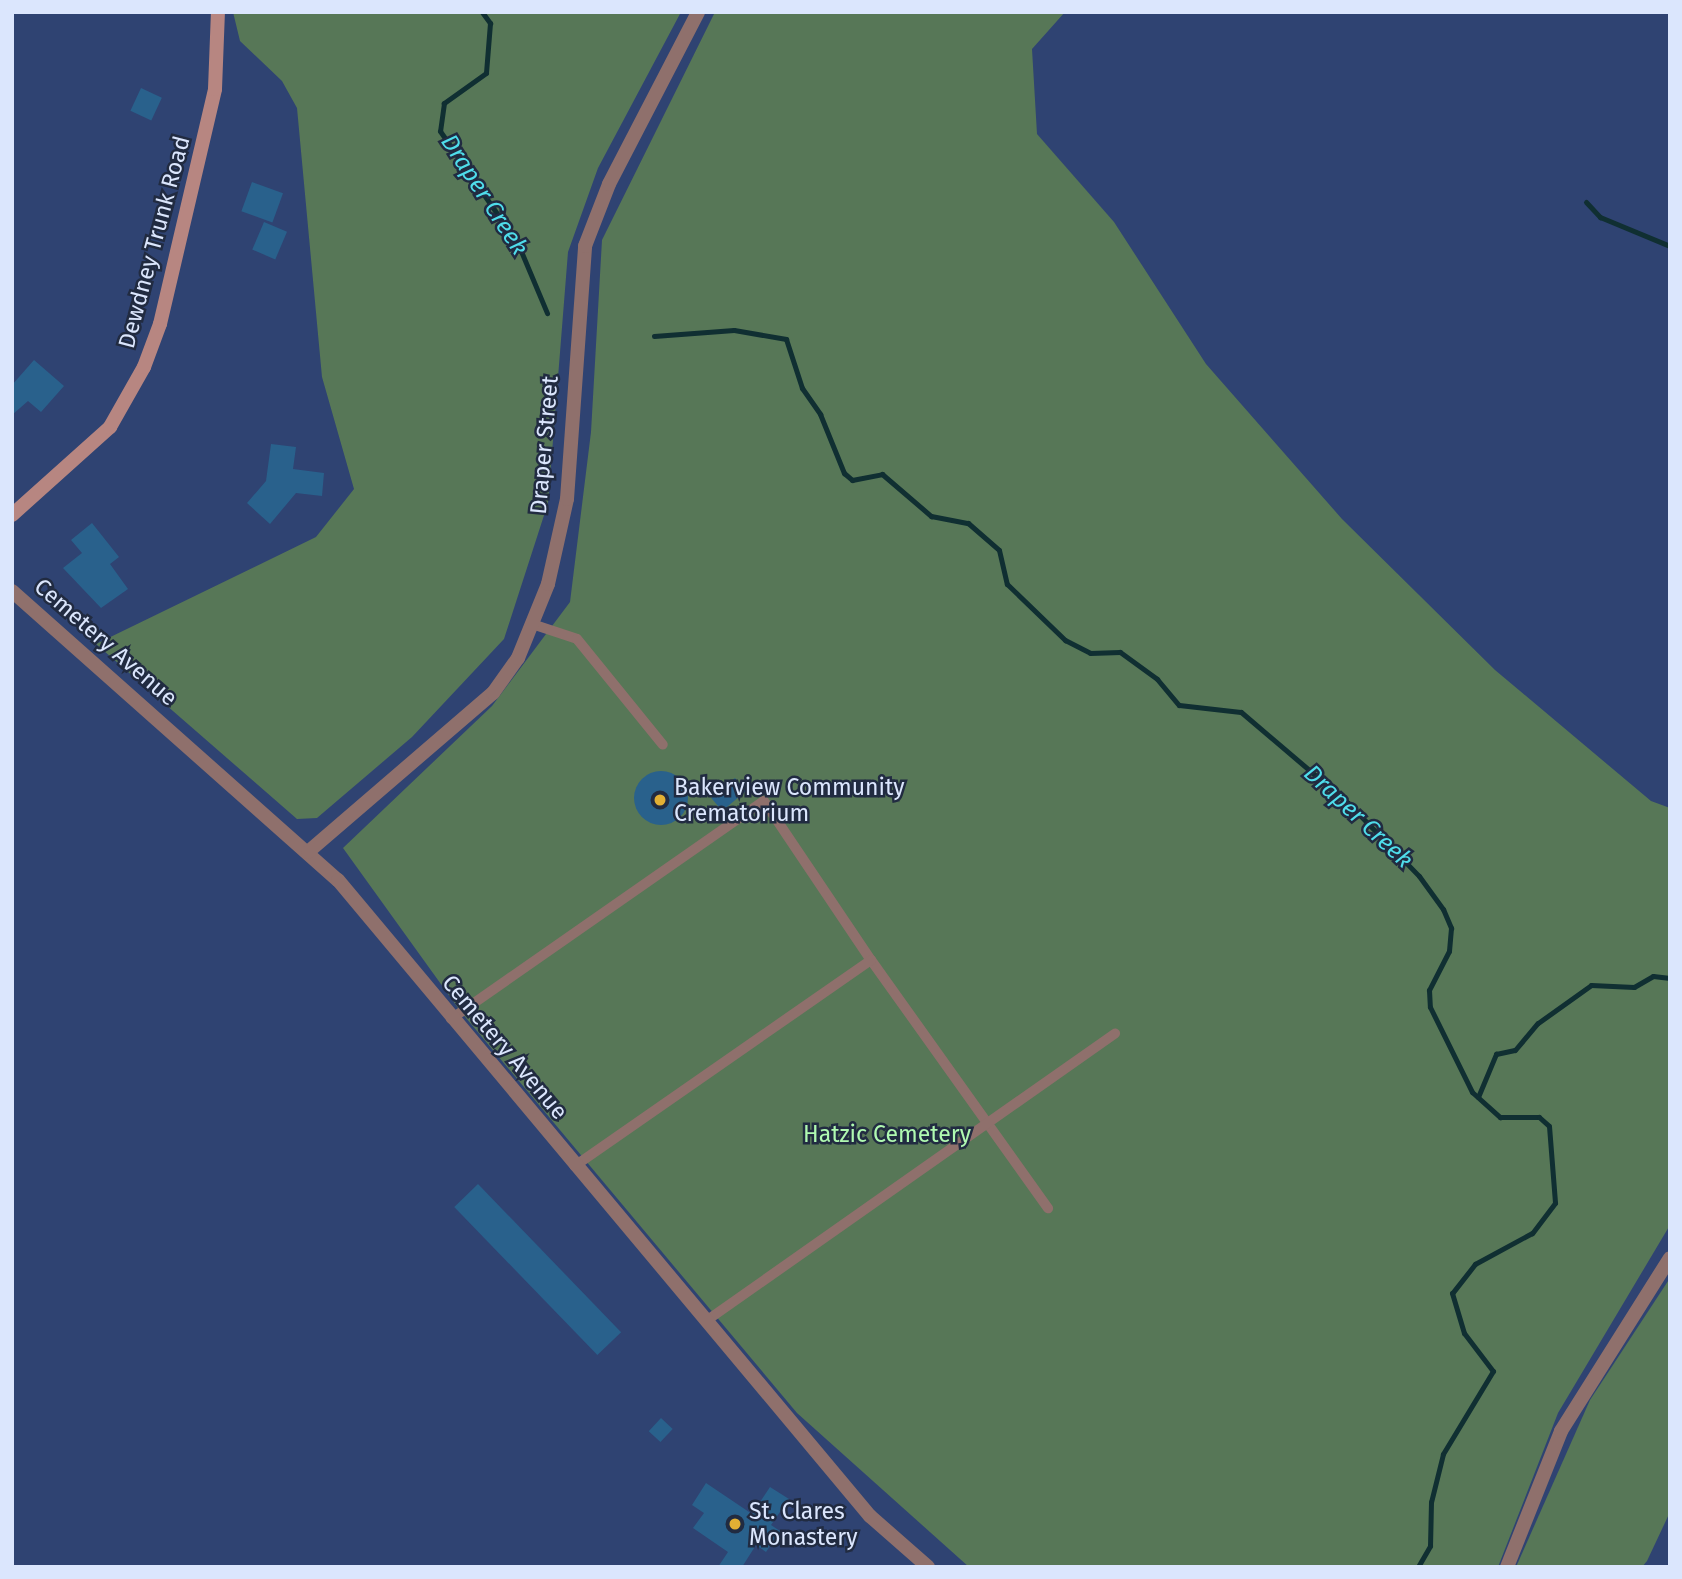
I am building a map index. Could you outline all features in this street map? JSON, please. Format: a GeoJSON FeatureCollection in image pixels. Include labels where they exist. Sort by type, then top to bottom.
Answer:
{"type":"FeatureCollection","features":[{"type":"Feature","properties":{"kind":"main road","name":"Dewdney Trunk Road"},"geometry":{"type":"LineString","coordinates":[[12,515],[110,427],[144,367],[160,324],[215,89],[218,12]]}},
{"type":"Feature","properties":{"kind":"street","name":"Draper Street"},"geometry":{"type":"LineString","coordinates":[[309,852],[493,693],[532,624],[548,584],[567,499],[585,246],[609,184],[698,12]]}},
{"type":"Feature","properties":{"kind":"street","name":"Cemetery Avenue"},"geometry":{"type":"LineString","coordinates":[[12,591],[309,852],[388,937],[451,1020],[870,1516],[928,1567]]}},
{"type":"Feature","properties":{"kind":"street"},"geometry":{"type":"LineString","coordinates":[[1507,1567],[1561,1431],[1670,1258]]}},
{"type":"Feature","properties":{"kind":"lane"},"geometry":{"type":"LineString","coordinates":[[532,624],[577,639],[663,745]]}},
{"type":"Feature","properties":{"kind":"lane"},"geometry":{"type":"LineString","coordinates":[[451,1020],[764,801],[871,960],[1048,1209]]}},
{"type":"Feature","properties":{"kind":"lane"},"geometry":{"type":"LineString","coordinates":[[575,1167],[871,960]]}},
{"type":"Feature","properties":{"kind":"lane"},"geometry":{"type":"LineString","coordinates":[[706,1321],[990,1125],[1115,1034]]}},
{"type":"Feature","properties":{"kind":"green space"},"geometry":{"type":"Polygon","coordinates":[[[233,12],[681,12],[598,168],[568,252],[548,503],[504,639],[412,737],[317,818],[297,819],[96,644],[316,537],[354,489],[322,377],[297,108],[282,81],[240,41],[233,12]]]}},
{"type":"Feature","properties":{"kind":"green space","name":"Hatzic Cemetery"},"geometry":{"type":"Polygon","coordinates":[[[715,12],[1065,12],[1032,49],[1037,134],[1114,222],[1206,364],[1342,519],[1495,670],[1651,801],[1670,808],[1670,1225],[1558,1413],[1498,1567],[969,1567],[797,1413],[461,1012],[343,848],[492,706],[570,602],[591,432],[602,240],[715,12]]]}},
{"type":"Feature","properties":{"kind":"green space"},"geometry":{"type":"Polygon","coordinates":[[[1670,1278],[1670,1512],[1647,1561],[1642,1567],[1516,1567],[1590,1400],[1670,1278]]]}},
{"type":"Feature","properties":{"kind":"building"},"geometry":{"type":"Polygon","coordinates":[[[141,88],[162,98],[151,120],[130,111],[141,88]]]}},
{"type":"Feature","properties":{"kind":"building"},"geometry":{"type":"Polygon","coordinates":[[[252,182],[283,193],[272,222],[241,211],[252,182]]]}},
{"type":"Feature","properties":{"kind":"building"},"geometry":{"type":"Polygon","coordinates":[[[264,222],[287,232],[275,259],[252,250],[264,222]]]}},
{"type":"Feature","properties":{"kind":"building"},"geometry":{"type":"Polygon","coordinates":[[[34,360],[64,386],[41,412],[28,401],[12,415],[12,385],[34,360]]]}},
{"type":"Feature","properties":{"kind":"building"},"geometry":{"type":"Polygon","coordinates":[[[271,444],[296,447],[293,469],[324,473],[322,496],[296,493],[270,524],[247,503],[266,481],[271,444]]]}},
{"type":"Feature","properties":{"kind":"building"},"geometry":{"type":"Polygon","coordinates":[[[92,523],[119,557],[110,564],[128,589],[101,608],[63,568],[82,553],[71,540],[92,523]]]}},
{"type":"Feature","properties":{"kind":"building","name":"Bakerview Community Crematorium"},"geometry":{"type":"Polygon","coordinates":[[[661,771],[680,779],[688,798],[680,817],[661,825],[642,817],[634,798],[642,779],[661,771]]]}},
{"type":"Feature","properties":{"kind":"building"},"geometry":{"type":"Polygon","coordinates":[[[735,778],[746,791],[722,811],[711,798],[735,778]]]}},
{"type":"Feature","properties":{"kind":"building"},"geometry":{"type":"Polygon","coordinates":[[[478,1184],[621,1332],[597,1355],[454,1207],[478,1184]]]}},
{"type":"Feature","properties":{"kind":"building"},"geometry":{"type":"Polygon","coordinates":[[[661,1418],[673,1429],[660,1442],[649,1431],[661,1418]]]}},
{"type":"Feature","properties":{"kind":"building","name":"St. Clares Monastery"},"geometry":{"type":"Polygon","coordinates":[[[706,1483],[752,1514],[770,1487],[789,1499],[771,1525],[780,1531],[766,1552],[756,1545],[742,1567],[718,1567],[728,1552],[693,1528],[704,1513],[692,1505],[706,1483]]]}},
{"type":"Feature","properties":{"kind":"waterway","name":"Draper Creek"},"geometry":{"type":"LineString","coordinates":[[482,12],[490,23],[486,73],[444,103],[440,131],[518,244],[547,313]]}},
{"type":"Feature","properties":{"kind":"waterway"},"geometry":{"type":"LineString","coordinates":[[1586,202],[1600,217],[1670,246]]}},
{"type":"Feature","properties":{"kind":"waterway","name":"Draper Creek"},"geometry":{"type":"LineString","coordinates":[[654,336],[734,330],[786,339],[802,388],[820,414],[844,473],[852,480],[882,474],[931,516],[968,523],[999,550],[1007,584],[1065,640],[1090,653],[1120,652],[1157,679],[1179,705],[1241,712],[1348,803],[1419,876],[1443,909],[1451,928],[1449,951],[1429,990],[1430,1007],[1472,1092],[1500,1117],[1539,1117],[1549,1126],[1555,1203],[1532,1233],[1475,1264],[1452,1293],[1464,1333],[1493,1371],[1443,1454],[1431,1502],[1430,1546],[1418,1567]]}},
{"type":"Feature","properties":{"kind":"waterway"},"geometry":{"type":"LineString","coordinates":[[1478,1097],[1496,1054],[1515,1050],[1538,1023],[1591,985],[1634,987],[1653,976],[1670,978]]}},
{"type":"Feature","properties":{"kind":"place","name":"Bakerview Community Crematorium"},"geometry":{"type":"Point","coordinates":[660,800]}},
{"type":"Feature","properties":{"kind":"place","name":"St. Clares Monastery"},"geometry":{"type":"Point","coordinates":[735,1524]}}]}
